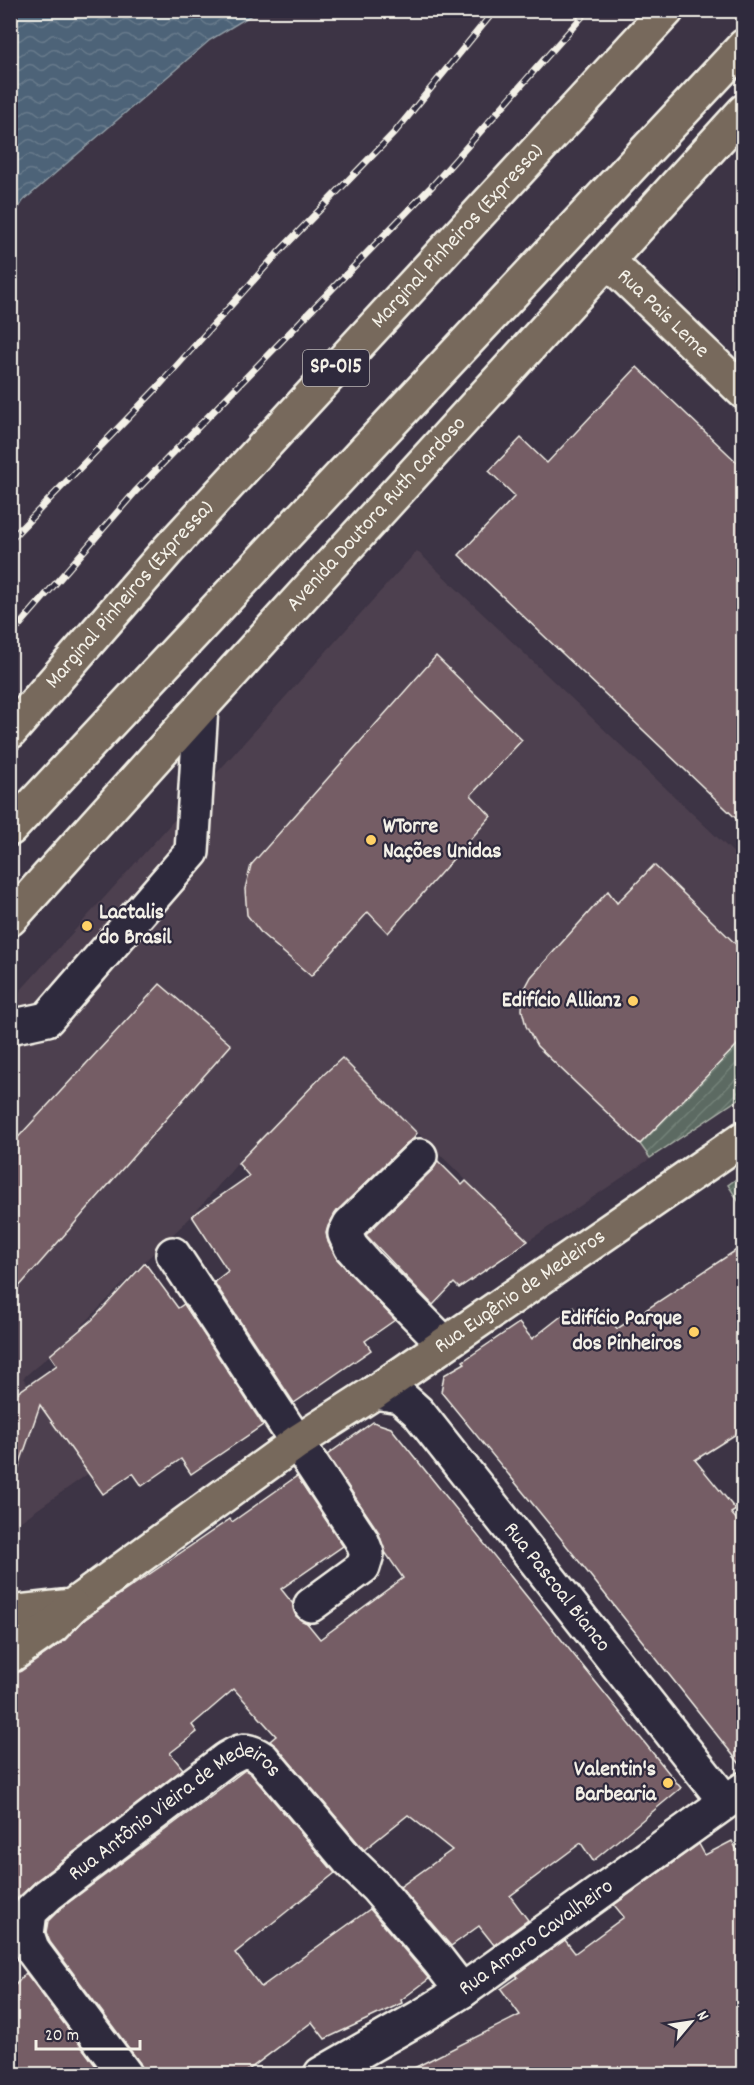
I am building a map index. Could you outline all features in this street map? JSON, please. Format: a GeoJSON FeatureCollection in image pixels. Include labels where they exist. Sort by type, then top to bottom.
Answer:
{"type":"FeatureCollection","features":[{"type":"Feature","properties":{"kind":"main road","name":"Marginal Pinheiros (Expressa)"},"geometry":{"type":"LineString","coordinates":[[10,732],[168,550],[667,10]]}},
{"type":"Feature","properties":{"kind":"main road"},"geometry":{"type":"LineString","coordinates":[[10,829],[744,46]]}},
{"type":"Feature","properties":{"kind":"main road","name":"Avenida Doutora Ruth Cardoso"},"geometry":{"type":"LineString","coordinates":[[10,919],[744,111]]}},
{"type":"Feature","properties":{"kind":"main road","name":"Rua Pais Leme"},"geometry":{"type":"LineString","coordinates":[[608,261],[744,392]]}},
{"type":"Feature","properties":{"kind":"main road","name":"Rua Eugênio de Medeiros"},"geometry":{"type":"LineString","coordinates":[[10,1656],[53,1626],[72,1606],[297,1442],[375,1392],[744,1138]]}},
{"type":"Feature","properties":{"kind":"main road","name":"Rua Eugênio de Medeiros"},"geometry":{"type":"LineString","coordinates":[[10,1613],[72,1606]]}},
{"type":"Feature","properties":{"kind":"street"},"geometry":{"type":"LineString","coordinates":[[10,1028],[47,1018],[192,852],[201,707]]}},
{"type":"Feature","properties":{"kind":"street"},"geometry":{"type":"LineString","coordinates":[[420,1156],[350,1224],[345,1234],[351,1247],[366,1264],[444,1343]]}},
{"type":"Feature","properties":{"kind":"street"},"geometry":{"type":"LineString","coordinates":[[173,1254],[362,1541],[367,1554],[363,1567],[311,1605]]}},
{"type":"Feature","properties":{"kind":"street","name":"Rua Pascoal Bianco"},"geometry":{"type":"LineString","coordinates":[[375,1392],[400,1396],[418,1412],[734,1795]]}},
{"type":"Feature","properties":{"kind":"street","name":"Rua Antônio Vieira de Medeiros"},"geometry":{"type":"LineString","coordinates":[[125,2074],[33,1951],[27,1934],[30,1912],[48,1895],[225,1760],[239,1752],[252,1751],[263,1759],[348,1860],[376,1887],[462,1991]]}},
{"type":"Feature","properties":{"kind":"street","name":"Rua Amaro Cavalheiro"},"geometry":{"type":"LineString","coordinates":[[321,2074],[462,1991],[734,1795]]}},
{"type":"Feature","properties":{"kind":"shaded area"},"geometry":{"type":"Polygon","coordinates":[[[417,551],[743,862],[743,1096],[528,1241],[342,1058],[323,1074],[238,1163],[192,1216],[73,1335],[23,1378],[89,1473],[11,1528],[11,1001],[417,551]]]}},
{"type":"Feature","properties":{"kind":"green space"},"geometry":{"type":"Polygon","coordinates":[[[743,1038],[743,1096],[650,1158],[640,1144],[743,1038]]]}},
{"type":"Feature","properties":{"kind":"green space"},"geometry":{"type":"Polygon","coordinates":[[[743,1174],[743,1203],[741,1205],[728,1185],[743,1174]]]}},
{"type":"Feature","properties":{"kind":"water"},"geometry":{"type":"Polygon","coordinates":[[[11,10],[258,11],[210,40],[23,201],[11,220],[11,10]]]}},
{"type":"Feature","properties":{"kind":"building"},"geometry":{"type":"Polygon","coordinates":[[[637,367],[744,469],[744,826],[459,555],[515,496],[489,471],[521,438],[547,463],[637,367]]]}},
{"type":"Feature","properties":{"kind":"building","name":"WTorre Nações Unidas"},"geometry":{"type":"Polygon","coordinates":[[[436,656],[522,740],[471,795],[491,816],[388,933],[368,912],[311,976],[262,934],[247,915],[245,889],[251,865],[436,656]]]}},
{"type":"Feature","properties":{"kind":"building","name":"Edifício Allianz"},"geometry":{"type":"Polygon","coordinates":[[[654,865],[744,952],[744,1038],[640,1144],[537,1046],[526,1026],[522,1010],[523,992],[531,977],[608,891],[617,903],[654,865]]]}},
{"type":"Feature","properties":{"kind":"building"},"geometry":{"type":"Polygon","coordinates":[[[160,984],[231,1045],[10,1297],[10,1146],[160,984]]]}},
{"type":"Feature","properties":{"kind":"building"},"geometry":{"type":"Polygon","coordinates":[[[342,1058],[417,1133],[415,1138],[407,1143],[337,1211],[326,1233],[337,1259],[395,1320],[365,1341],[371,1350],[294,1403],[214,1282],[228,1271],[192,1216],[249,1176],[238,1163],[342,1058]]]}},
{"type":"Feature","properties":{"kind":"building"},"geometry":{"type":"Polygon","coordinates":[[[438,1161],[462,1185],[466,1181],[528,1241],[459,1288],[454,1283],[433,1305],[366,1235],[433,1169],[438,1161]]]}},
{"type":"Feature","properties":{"kind":"building"},"geometry":{"type":"Polygon","coordinates":[[[744,1245],[744,1429],[695,1460],[736,1510],[731,1513],[744,1528],[744,1769],[441,1392],[444,1375],[465,1363],[463,1361],[519,1323],[532,1339],[573,1307],[585,1323],[604,1309],[617,1329],[744,1245]]]}},
{"type":"Feature","properties":{"kind":"building"},"geometry":{"type":"Polygon","coordinates":[[[145,1263],[178,1308],[184,1304],[263,1425],[191,1474],[181,1459],[142,1486],[133,1473],[103,1494],[40,1405],[15,1478],[10,1477],[10,1398],[57,1365],[50,1355],[92,1320],[145,1263]]]}},
{"type":"Feature","properties":{"kind":"building"},"geometry":{"type":"Polygon","coordinates":[[[373,1422],[391,1428],[681,1788],[593,1861],[581,1843],[510,1896],[528,1920],[494,1945],[479,1926],[451,1946],[400,1887],[452,1850],[408,1815],[364,1850],[270,1741],[276,1736],[234,1689],[192,1725],[197,1732],[170,1753],[183,1769],[37,1880],[16,1900],[10,1893],[10,1675],[21,1671],[64,1641],[84,1620],[119,1595],[230,1519],[232,1522],[297,1476],[343,1546],[281,1589],[293,1604],[296,1616],[307,1623],[320,1639],[403,1578],[385,1552],[378,1531],[327,1455],[373,1422]]]}},
{"type":"Feature","properties":{"kind":"building"},"geometry":{"type":"Polygon","coordinates":[[[245,1770],[335,1873],[235,1953],[261,1987],[370,1909],[429,1979],[401,2000],[402,2003],[325,2039],[312,2022],[243,2074],[143,2074],[140,2063],[50,1942],[46,1932],[48,1921],[60,1909],[245,1770]]]}},
{"type":"Feature","properties":{"kind":"building"},"geometry":{"type":"Polygon","coordinates":[[[732,1841],[744,1863],[744,2074],[402,2074],[520,2015],[501,1989],[518,1977],[516,1975],[565,1940],[575,1953],[624,1917],[614,1905],[699,1844],[705,1855],[732,1841]]]}},
{"type":"Feature","properties":{"kind":"building"},"geometry":{"type":"Polygon","coordinates":[[[26,1973],[102,2074],[10,2074],[10,1991],[26,1973]]]}},
{"type":"Feature","properties":{"kind":"railway"},"geometry":{"type":"LineString","coordinates":[[10,540],[156,389],[277,254],[395,132],[495,10]]}},
{"type":"Feature","properties":{"kind":"railway"},"geometry":{"type":"LineString","coordinates":[[10,636],[135,492],[433,185],[588,10]]}},
{"type":"Feature","properties":{"kind":"place","name":"WTorre Nações Unidas"},"geometry":{"type":"Point","coordinates":[371,840]}},
{"type":"Feature","properties":{"kind":"place","name":"Lactalis do Brasil"},"geometry":{"type":"Point","coordinates":[87,926]}},
{"type":"Feature","properties":{"kind":"place","name":"Edifício Allianz"},"geometry":{"type":"Point","coordinates":[633,1001]}},
{"type":"Feature","properties":{"kind":"place","name":"Edifício Parque dos Pinheiros"},"geometry":{"type":"Point","coordinates":[694,1332]}},
{"type":"Feature","properties":{"kind":"place","name":"Valentin's Barbearia"},"geometry":{"type":"Point","coordinates":[668,1783]}}]}
